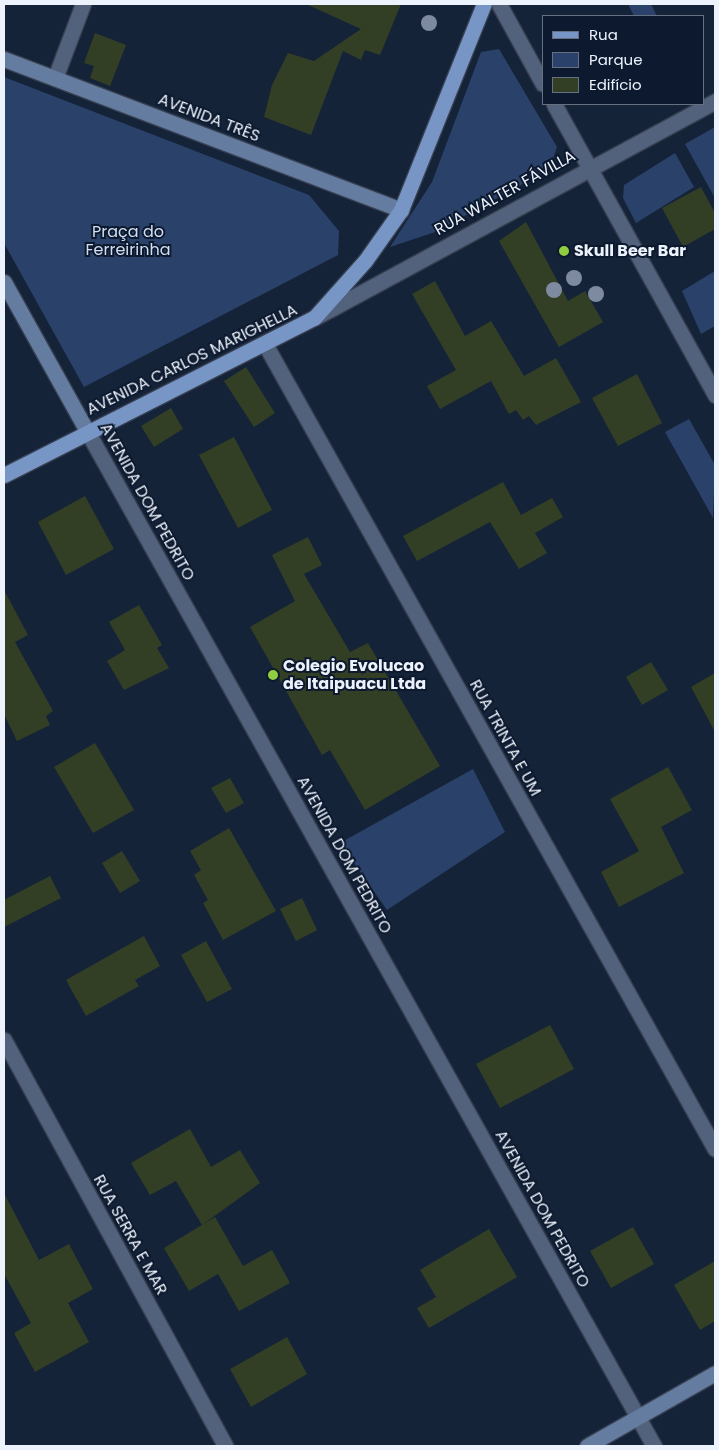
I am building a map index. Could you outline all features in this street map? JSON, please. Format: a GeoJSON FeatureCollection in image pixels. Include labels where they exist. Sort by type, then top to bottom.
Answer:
{"type":"FeatureCollection","features":[{"type":"Feature","properties":{"kind":"main road","name":"AVENIDA CARLOS MARIGHELLA"},"geometry":{"type":"LineString","coordinates":[[4,475],[87,431],[314,318],[365,261],[401,210],[484,4]]}},
{"type":"Feature","properties":{"kind":"street"},"geometry":{"type":"LineString","coordinates":[[56,78],[83,4]]}},
{"type":"Feature","properties":{"kind":"street"},"geometry":{"type":"LineString","coordinates":[[499,4],[542,82]]}},
{"type":"Feature","properties":{"kind":"street","name":"AVENIDA TRÊS"},"geometry":{"type":"LineString","coordinates":[[4,59],[401,210]]}},
{"type":"Feature","properties":{"kind":"street","name":"RUA WALTER FÁVILLA"},"geometry":{"type":"LineString","coordinates":[[314,318],[589,167],[715,102]]}},
{"type":"Feature","properties":{"kind":"street"},"geometry":{"type":"LineString","coordinates":[[555,105],[715,394]]}},
{"type":"Feature","properties":{"kind":"street","name":"AVENIDA DOM PEDRITO"},"geometry":{"type":"LineString","coordinates":[[4,282],[654,1446]]}},
{"type":"Feature","properties":{"kind":"street","name":"RUA TRINTA E UM"},"geometry":{"type":"LineString","coordinates":[[265,344],[715,1149]]}},
{"type":"Feature","properties":{"kind":"street","name":"RUA SERRA E MAR"},"geometry":{"type":"LineString","coordinates":[[4,1040],[225,1446]]}},
{"type":"Feature","properties":{"kind":"street"},"geometry":{"type":"LineString","coordinates":[[587,1446],[715,1373]]}},
{"type":"Feature","properties":{"kind":"green space"},"geometry":{"type":"Polygon","coordinates":[[[628,4],[651,4],[656,15],[634,15],[628,4]]]}},
{"type":"Feature","properties":{"kind":"green space"},"geometry":{"type":"Polygon","coordinates":[[[499,49],[557,147],[550,169],[435,232],[390,247],[432,182],[481,52],[499,49]]]}},
{"type":"Feature","properties":{"kind":"green space","name":"Praça do Ferreirinha"},"geometry":{"type":"Polygon","coordinates":[[[4,77],[309,195],[339,231],[338,255],[84,387],[4,243],[4,77]]]}},
{"type":"Feature","properties":{"kind":"green space"},"geometry":{"type":"Polygon","coordinates":[[[715,127],[715,198],[685,144],[715,127]]]}},
{"type":"Feature","properties":{"kind":"green space"},"geometry":{"type":"Polygon","coordinates":[[[675,153],[694,187],[636,223],[623,198],[624,185],[675,153]]]}},
{"type":"Feature","properties":{"kind":"green space"},"geometry":{"type":"Polygon","coordinates":[[[715,271],[715,326],[701,334],[682,291],[715,271]]]}},
{"type":"Feature","properties":{"kind":"green space"},"geometry":{"type":"Polygon","coordinates":[[[689,419],[715,465],[713,518],[665,432],[689,419]]]}},
{"type":"Feature","properties":{"kind":"green space"},"geometry":{"type":"Polygon","coordinates":[[[473,769],[505,832],[387,910],[340,843],[473,769]]]}},
{"type":"Feature","properties":{"kind":"building"},"geometry":{"type":"Polygon","coordinates":[[[306,4],[401,4],[380,55],[365,50],[361,60],[343,51],[311,135],[264,117],[272,85],[288,53],[314,61],[361,29],[306,4]]]}},
{"type":"Feature","properties":{"kind":"building"},"geometry":{"type":"Polygon","coordinates":[[[95,33],[126,45],[110,86],[90,78],[94,66],[84,63],[95,33]]]}},
{"type":"Feature","properties":{"kind":"building"},"geometry":{"type":"Polygon","coordinates":[[[701,187],[715,213],[715,229],[683,247],[662,208],[701,187]]]}},
{"type":"Feature","properties":{"kind":"building"},"geometry":{"type":"Polygon","coordinates":[[[526,222],[568,301],[585,291],[603,322],[559,347],[499,241],[526,222]]]}},
{"type":"Feature","properties":{"kind":"building"},"geometry":{"type":"Polygon","coordinates":[[[435,281],[465,336],[491,321],[524,376],[556,358],[581,402],[536,425],[529,416],[523,420],[516,410],[509,414],[491,381],[440,409],[427,386],[456,370],[412,294],[435,281]]]}},
{"type":"Feature","properties":{"kind":"building"},"geometry":{"type":"Polygon","coordinates":[[[246,367],[275,413],[254,427],[224,381],[246,367]]]}},
{"type":"Feature","properties":{"kind":"building"},"geometry":{"type":"Polygon","coordinates":[[[637,374],[662,423],[618,446],[592,398],[637,374]]]}},
{"type":"Feature","properties":{"kind":"building"},"geometry":{"type":"Polygon","coordinates":[[[171,408],[183,429],[154,447],[141,426],[171,408]]]}},
{"type":"Feature","properties":{"kind":"building"},"geometry":{"type":"Polygon","coordinates":[[[234,437],[272,510],[238,528],[199,455],[234,437]]]}},
{"type":"Feature","properties":{"kind":"building"},"geometry":{"type":"Polygon","coordinates":[[[503,482],[521,515],[552,498],[563,517],[535,533],[547,553],[519,569],[490,522],[417,561],[403,536],[503,482]]]}},
{"type":"Feature","properties":{"kind":"building"},"geometry":{"type":"Polygon","coordinates":[[[85,496],[114,549],[66,575],[38,522],[85,496]]]}},
{"type":"Feature","properties":{"kind":"building"},"geometry":{"type":"Polygon","coordinates":[[[308,537],[322,565],[304,574],[350,652],[368,643],[440,766],[365,810],[330,750],[322,755],[250,627],[295,601],[272,555],[308,537]]]}},
{"type":"Feature","properties":{"kind":"building"},"geometry":{"type":"Polygon","coordinates":[[[4,590],[28,635],[15,642],[53,711],[46,716],[50,725],[17,741],[4,714],[4,590]]]}},
{"type":"Feature","properties":{"kind":"building"},"geometry":{"type":"Polygon","coordinates":[[[139,605],[162,645],[157,648],[169,668],[124,690],[107,661],[125,650],[109,622],[139,605]]]}},
{"type":"Feature","properties":{"kind":"building"},"geometry":{"type":"Polygon","coordinates":[[[651,662],[668,690],[642,705],[626,677],[651,662]]]}},
{"type":"Feature","properties":{"kind":"building"},"geometry":{"type":"Polygon","coordinates":[[[715,673],[715,732],[691,687],[715,673]]]}},
{"type":"Feature","properties":{"kind":"building"},"geometry":{"type":"Polygon","coordinates":[[[95,743],[134,810],[93,833],[54,767],[95,743]]]}},
{"type":"Feature","properties":{"kind":"building"},"geometry":{"type":"Polygon","coordinates":[[[668,767],[692,810],[661,827],[684,873],[619,907],[601,872],[639,851],[610,799],[668,767]]]}},
{"type":"Feature","properties":{"kind":"building"},"geometry":{"type":"Polygon","coordinates":[[[230,778],[244,803],[226,813],[211,788],[230,778]]]}},
{"type":"Feature","properties":{"kind":"building"},"geometry":{"type":"Polygon","coordinates":[[[229,828],[276,911],[223,940],[203,903],[208,900],[194,875],[201,870],[190,851],[229,828]]]}},
{"type":"Feature","properties":{"kind":"building"},"geometry":{"type":"Polygon","coordinates":[[[122,851],[140,881],[120,893],[102,863],[122,851]]]}},
{"type":"Feature","properties":{"kind":"building"},"geometry":{"type":"Polygon","coordinates":[[[50,876],[61,898],[4,927],[4,900],[50,876]]]}},
{"type":"Feature","properties":{"kind":"building"},"geometry":{"type":"Polygon","coordinates":[[[302,898],[317,930],[296,941],[280,909],[302,898]]]}},
{"type":"Feature","properties":{"kind":"building"},"geometry":{"type":"Polygon","coordinates":[[[144,936],[160,966],[135,980],[139,986],[86,1016],[66,980],[144,936]]]}},
{"type":"Feature","properties":{"kind":"building"},"geometry":{"type":"Polygon","coordinates":[[[206,941],[232,989],[207,1002],[181,955],[206,941]]]}},
{"type":"Feature","properties":{"kind":"building"},"geometry":{"type":"Polygon","coordinates":[[[550,1025],[574,1069],[500,1108],[476,1064],[550,1025]]]}},
{"type":"Feature","properties":{"kind":"building"},"geometry":{"type":"Polygon","coordinates":[[[190,1129],[211,1167],[240,1150],[260,1183],[202,1225],[176,1181],[150,1195],[131,1163],[190,1129]]]}},
{"type":"Feature","properties":{"kind":"building"},"geometry":{"type":"Polygon","coordinates":[[[4,1193],[39,1260],[69,1244],[93,1289],[68,1303],[89,1342],[35,1372],[14,1333],[31,1323],[4,1274],[4,1193]]]}},
{"type":"Feature","properties":{"kind":"building"},"geometry":{"type":"Polygon","coordinates":[[[215,1217],[243,1266],[272,1250],[290,1283],[239,1311],[218,1274],[189,1291],[164,1248],[215,1217]]]}},
{"type":"Feature","properties":{"kind":"building"},"geometry":{"type":"Polygon","coordinates":[[[633,1227],[654,1264],[611,1288],[590,1251],[633,1227]]]}},
{"type":"Feature","properties":{"kind":"building"},"geometry":{"type":"Polygon","coordinates":[[[489,1229],[517,1277],[429,1328],[417,1308],[436,1297],[420,1270],[489,1229]]]}},
{"type":"Feature","properties":{"kind":"building"},"geometry":{"type":"Polygon","coordinates":[[[715,1261],[715,1321],[700,1330],[674,1285],[715,1261]]]}},
{"type":"Feature","properties":{"kind":"building"},"geometry":{"type":"Polygon","coordinates":[[[287,1337],[307,1374],[251,1407],[230,1369],[287,1337]]]}},
{"type":"Feature","properties":{"kind":"place","name":"Skull Beer Bar"},"geometry":{"type":"Point","coordinates":[564,251]}},
{"type":"Feature","properties":{"kind":"place","name":"Colegio Evolucao de Itaipuacu Ltda"},"geometry":{"type":"Point","coordinates":[273,675]}}]}
